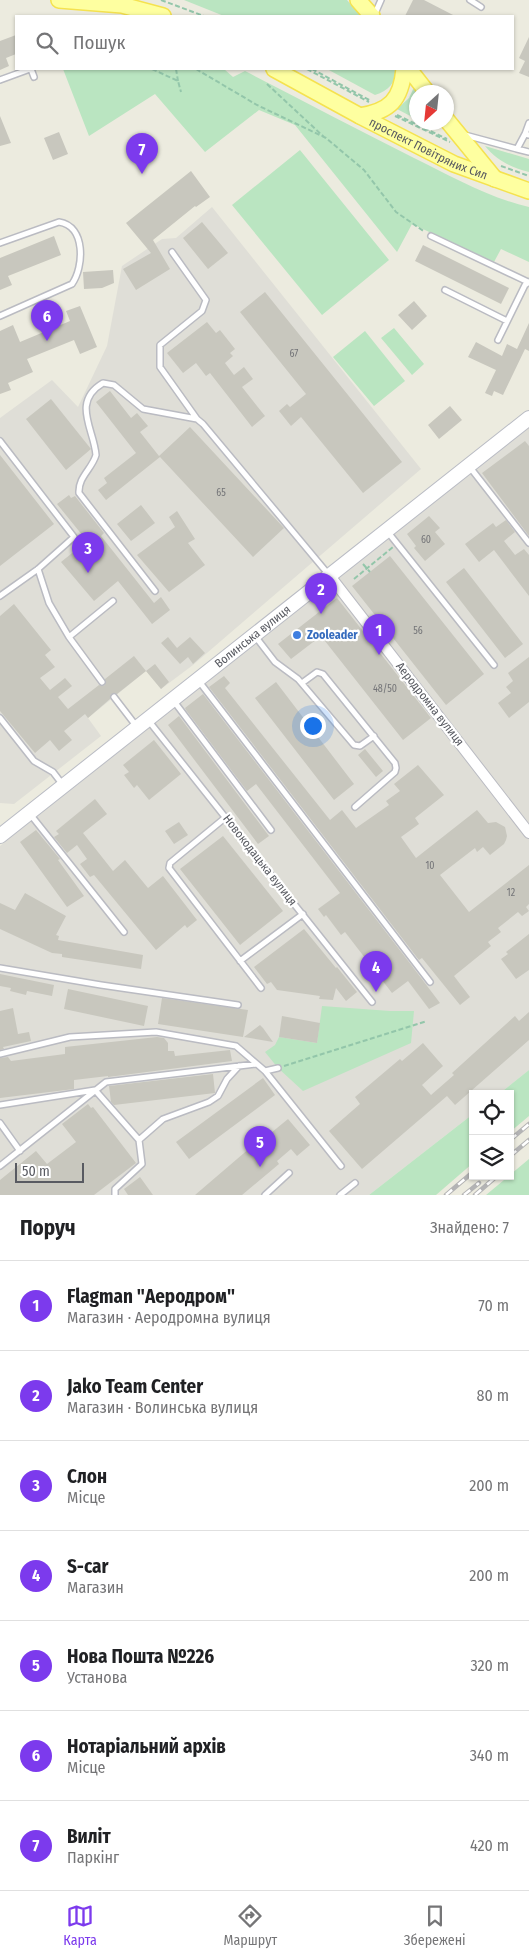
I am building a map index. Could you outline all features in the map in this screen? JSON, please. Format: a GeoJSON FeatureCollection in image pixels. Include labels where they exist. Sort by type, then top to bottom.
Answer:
{"type":"FeatureCollection","features":[{"type":"Feature","properties":{"kind":"main road"},"geometry":{"type":"LineString","coordinates":[[58,0],[134,5],[160,15]]}},
{"type":"Feature","properties":{"kind":"main road"},"geometry":{"type":"LineString","coordinates":[[358,0],[372,15]]}},
{"type":"Feature","properties":{"kind":"main road","name":"проспект Повітряних Сил"},"geometry":{"type":"LineString","coordinates":[[276,70],[454,164],[496,181],[529,191]]}},
{"type":"Feature","properties":{"kind":"main road","name":"проспект Повітряних Сил"},"geometry":{"type":"LineString","coordinates":[[360,116],[377,113],[384,109],[398,95],[403,83],[404,70]]}},
{"type":"Feature","properties":{"kind":"main road"},"geometry":{"type":"LineString","coordinates":[[410,70],[422,85]]}},
{"type":"Feature","properties":{"kind":"main road","name":"проспект Повітряних Сил"},"geometry":{"type":"LineString","coordinates":[[451,130],[456,140],[496,181]]}},
{"type":"Feature","properties":{"kind":"street","name":"Волинська вулиця"},"geometry":{"type":"LineString","coordinates":[[0,836],[529,418]]}},
{"type":"Feature","properties":{"kind":"street","name":"Аеродромна вулиця"},"geometry":{"type":"LineString","coordinates":[[330,576],[529,833]]}},
{"type":"Feature","properties":{"kind":"lane"},"geometry":{"type":"LineString","coordinates":[[374,15],[381,0]]}},
{"type":"Feature","properties":{"kind":"lane"},"geometry":{"type":"LineString","coordinates":[[470,0],[481,6]]}},
{"type":"Feature","properties":{"kind":"lane"},"geometry":{"type":"LineString","coordinates":[[0,80],[27,70]]}},
{"type":"Feature","properties":{"kind":"lane"},"geometry":{"type":"LineString","coordinates":[[30,70],[34,77]]}},
{"type":"Feature","properties":{"kind":"lane"},"geometry":{"type":"LineString","coordinates":[[517,149],[527,135],[529,123]]}},
{"type":"Feature","properties":{"kind":"lane"},"geometry":{"type":"LineString","coordinates":[[456,140],[529,152]]}},
{"type":"Feature","properties":{"kind":"lane"},"geometry":{"type":"LineString","coordinates":[[0,243],[59,222],[67,223],[73,228],[82,251],[77,274],[72,284],[0,316]]}},
{"type":"Feature","properties":{"kind":"lane"},"geometry":{"type":"LineString","coordinates":[[431,236],[529,282],[498,340]]}},
{"type":"Feature","properties":{"kind":"lane"},"geometry":{"type":"LineString","coordinates":[[172,252],[206,300],[202,311],[160,345],[160,367],[197,419],[330,576]]}},
{"type":"Feature","properties":{"kind":"lane"},"geometry":{"type":"LineString","coordinates":[[445,290],[507,321]]}},
{"type":"Feature","properties":{"kind":"lane"},"geometry":{"type":"LineString","coordinates":[[155,591],[79,493],[81,480],[96,455],[86,414],[87,401],[97,386],[108,383],[143,409],[197,419]]}},
{"type":"Feature","properties":{"kind":"lane"},"geometry":{"type":"LineString","coordinates":[[0,441],[74,537],[38,569],[0,596]]}},
{"type":"Feature","properties":{"kind":"lane"},"geometry":{"type":"LineString","coordinates":[[468,466],[529,544]]}},
{"type":"Feature","properties":{"kind":"lane"},"geometry":{"type":"LineString","coordinates":[[387,530],[494,665]]}},
{"type":"Feature","properties":{"kind":"lane"},"geometry":{"type":"LineString","coordinates":[[38,569],[49,603],[69,637],[102,682]]}},
{"type":"Feature","properties":{"kind":"lane"},"geometry":{"type":"LineString","coordinates":[[69,637],[113,602]]}},
{"type":"Feature","properties":{"kind":"lane"},"geometry":{"type":"LineString","coordinates":[[254,635],[275,662],[302,683],[354,746],[360,746],[374,736]]}},
{"type":"Feature","properties":{"kind":"lane"},"geometry":{"type":"LineString","coordinates":[[302,683],[316,672],[323,674],[392,758],[396,768],[395,772],[355,807]]}},
{"type":"Feature","properties":{"kind":"lane"},"geometry":{"type":"LineString","coordinates":[[198,680],[430,982]]}},
{"type":"Feature","properties":{"kind":"lane","name":"Новокодацька вулиця"},"geometry":{"type":"LineString","coordinates":[[114,697],[142,724],[226,817],[372,1002]]}},
{"type":"Feature","properties":{"kind":"lane"},"geometry":{"type":"LineString","coordinates":[[172,700],[271,830]]}},
{"type":"Feature","properties":{"kind":"lane"},"geometry":{"type":"LineString","coordinates":[[0,718],[34,761],[53,772],[64,787]]}},
{"type":"Feature","properties":{"kind":"lane"},"geometry":{"type":"LineString","coordinates":[[30,814],[124,932]]}},
{"type":"Feature","properties":{"kind":"lane"},"geometry":{"type":"LineString","coordinates":[[226,817],[168,865],[171,872],[261,988]]}},
{"type":"Feature","properties":{"kind":"lane"},"geometry":{"type":"LineString","coordinates":[[240,961],[303,914]]}},
{"type":"Feature","properties":{"kind":"lane"},"geometry":{"type":"LineString","coordinates":[[0,968],[238,1005]]}},
{"type":"Feature","properties":{"kind":"lane"},"geometry":{"type":"LineString","coordinates":[[0,1054],[70,1037],[156,1032],[236,1046],[265,1071],[341,1166]]}},
{"type":"Feature","properties":{"kind":"lane"},"geometry":{"type":"LineString","coordinates":[[0,1166],[106,1082],[256,1064]]}},
{"type":"Feature","properties":{"kind":"lane"},"geometry":{"type":"LineString","coordinates":[[138,1140],[163,1119],[209,1102],[218,1096],[226,1079],[240,1066]]}},
{"type":"Feature","properties":{"kind":"lane"},"geometry":{"type":"LineString","coordinates":[[265,1071],[278,1068]]}},
{"type":"Feature","properties":{"kind":"lane"},"geometry":{"type":"LineString","coordinates":[[0,1105],[95,1090]]}},
{"type":"Feature","properties":{"kind":"lane"},"geometry":{"type":"LineString","coordinates":[[95,1090],[138,1140],[142,1164],[115,1189],[115,1195]]}},
{"type":"Feature","properties":{"kind":"lane"},"geometry":{"type":"LineString","coordinates":[[0,1123],[20,1151]]}},
{"type":"Feature","properties":{"kind":"lane"},"geometry":{"type":"LineString","coordinates":[[265,1195],[289,1173]]}},
{"type":"Feature","properties":{"kind":"lane"},"geometry":{"type":"LineString","coordinates":[[340,1195],[355,1183]]}},
{"type":"Feature","properties":{"kind":"path"},"geometry":{"type":"LineString","coordinates":[[161,0],[203,15]]}},
{"type":"Feature","properties":{"kind":"path"},"geometry":{"type":"LineString","coordinates":[[165,0],[203,15]]}},
{"type":"Feature","properties":{"kind":"path"},"geometry":{"type":"LineString","coordinates":[[154,70],[178,81]]}},
{"type":"Feature","properties":{"kind":"path"},"geometry":{"type":"LineString","coordinates":[[176,70],[181,92]]}},
{"type":"Feature","properties":{"kind":"path"},"geometry":{"type":"LineString","coordinates":[[198,70],[257,105],[326,138]]}},
{"type":"Feature","properties":{"kind":"path"},"geometry":{"type":"LineString","coordinates":[[309,70],[384,109],[456,140]]}},
{"type":"Feature","properties":{"kind":"path"},"geometry":{"type":"LineString","coordinates":[[314,70],[384,109]]}},
{"type":"Feature","properties":{"kind":"path"},"geometry":{"type":"LineString","coordinates":[[267,84],[364,170],[396,212],[431,236]]}},
{"type":"Feature","properties":{"kind":"path"},"geometry":{"type":"LineString","coordinates":[[495,162],[507,169],[529,176]]}},
{"type":"Feature","properties":{"kind":"path"},"geometry":{"type":"LineString","coordinates":[[354,579],[398,544]]}},
{"type":"Feature","properties":{"kind":"path"},"geometry":{"type":"LineString","coordinates":[[364,564],[370,572]]}},
{"type":"Feature","properties":{"kind":"path"},"geometry":{"type":"LineString","coordinates":[[278,1068],[428,1021]]}},
{"type":"Feature","properties":{"kind":"shaded area"},"geometry":{"type":"Polygon","coordinates":[[[212,207],[421,469],[193,665],[161,689],[146,671],[88,718],[101,736],[14,804],[0,803],[0,418],[52,380],[78,407],[107,346],[122,266],[162,239],[176,238],[212,207]]]}},
{"type":"Feature","properties":{"kind":"shaded area"},"geometry":{"type":"Polygon","coordinates":[[[529,426],[529,1070],[504,1090],[469,1090],[469,1117],[369,1195],[0,1195],[0,846],[529,426]]]}},
{"type":"Feature","properties":{"kind":"green space"},"geometry":{"type":"Polygon","coordinates":[[[184,0],[347,0],[360,15],[222,15],[184,0]]]}},
{"type":"Feature","properties":{"kind":"green space"},"geometry":{"type":"Polygon","coordinates":[[[63,70],[225,70],[233,77],[245,71],[456,179],[499,198],[529,207],[529,262],[501,249],[494,262],[412,224],[397,252],[295,125],[259,110],[205,152],[155,94],[89,136],[63,70]]]}},
{"type":"Feature","properties":{"kind":"green space"},"geometry":{"type":"Polygon","coordinates":[[[329,70],[398,70],[391,85],[375,95],[329,70]]]}},
{"type":"Feature","properties":{"kind":"green space"},"geometry":{"type":"Polygon","coordinates":[[[409,98],[409,115],[397,109],[409,98]]]}},
{"type":"Feature","properties":{"kind":"green space"},"geometry":{"type":"Polygon","coordinates":[[[485,146],[529,159],[529,172],[505,163],[494,156],[485,146]]]}},
{"type":"Feature","properties":{"kind":"green space"},"geometry":{"type":"Polygon","coordinates":[[[300,150],[389,260],[322,315],[232,205],[300,150]]]}},
{"type":"Feature","properties":{"kind":"green space"},"geometry":{"type":"Polygon","coordinates":[[[394,328],[424,364],[412,375],[381,338],[394,328]]]}},
{"type":"Feature","properties":{"kind":"green space"},"geometry":{"type":"Polygon","coordinates":[[[365,331],[405,381],[374,406],[333,357],[365,331]]]}},
{"type":"Feature","properties":{"kind":"green space"},"geometry":{"type":"Polygon","coordinates":[[[322,1006],[414,1011],[411,1043],[303,1091],[278,1068],[265,1052],[275,1045],[279,1037],[317,1043],[322,1006]]]}},
{"type":"Feature","properties":{"kind":"green space"},"geometry":{"type":"Polygon","coordinates":[[[529,1070],[529,1116],[514,1129],[514,1090],[504,1090],[529,1070]]]}},
{"type":"Feature","properties":{"kind":"green space"},"geometry":{"type":"Polygon","coordinates":[[[469,1117],[469,1166],[436,1195],[369,1195],[469,1117]]]}},
{"type":"Feature","properties":{"kind":"green space"},"geometry":{"type":"Polygon","coordinates":[[[529,1159],[529,1195],[486,1195],[504,1180],[514,1180],[514,1172],[529,1159]]]}},
{"type":"Feature","properties":{"kind":"building"},"geometry":{"type":"Polygon","coordinates":[[[413,0],[424,0],[453,15],[406,15],[413,0]]]}},
{"type":"Feature","properties":{"kind":"building"},"geometry":{"type":"Polygon","coordinates":[[[15,35],[15,54],[6,58],[9,66],[0,70],[0,41],[15,35]]]}},
{"type":"Feature","properties":{"kind":"building"},"geometry":{"type":"Polygon","coordinates":[[[529,37],[529,77],[519,73],[525,61],[519,58],[529,37]]]}},
{"type":"Feature","properties":{"kind":"building"},"geometry":{"type":"Polygon","coordinates":[[[0,116],[11,143],[0,146],[0,116]]]}},
{"type":"Feature","properties":{"kind":"building"},"geometry":{"type":"Polygon","coordinates":[[[59,132],[68,154],[53,160],[44,138],[59,132]]]}},
{"type":"Feature","properties":{"kind":"building"},"geometry":{"type":"Polygon","coordinates":[[[191,171],[210,197],[195,206],[153,240],[170,269],[136,290],[123,269],[151,253],[126,223],[191,171]]]}},
{"type":"Feature","properties":{"kind":"building"},"geometry":{"type":"Polygon","coordinates":[[[202,222],[228,253],[208,269],[183,238],[202,222]]]}},
{"type":"Feature","properties":{"kind":"building"},"geometry":{"type":"Polygon","coordinates":[[[54,236],[61,255],[8,276],[12,285],[0,290],[0,258],[54,236]]]}},
{"type":"Feature","properties":{"kind":"building"},"geometry":{"type":"Polygon","coordinates":[[[423,245],[509,288],[501,304],[415,261],[423,245]]]}},
{"type":"Feature","properties":{"kind":"building"},"geometry":{"type":"Polygon","coordinates":[[[113,270],[114,283],[102,288],[84,289],[83,272],[113,270]]]}},
{"type":"Feature","properties":{"kind":"building"},"geometry":{"type":"Polygon","coordinates":[[[265,292],[402,462],[363,493],[301,417],[291,426],[279,411],[287,404],[290,407],[306,394],[240,312],[265,292]]]}},
{"type":"Feature","properties":{"kind":"building"},"geometry":{"type":"Polygon","coordinates":[[[414,301],[427,316],[412,330],[398,315],[414,301]]]}},
{"type":"Feature","properties":{"kind":"building"},"geometry":{"type":"Polygon","coordinates":[[[80,306],[97,347],[80,354],[74,340],[27,359],[33,372],[8,383],[11,390],[0,394],[0,331],[13,325],[20,342],[70,321],[66,311],[80,306]]]}},
{"type":"Feature","properties":{"kind":"building"},"geometry":{"type":"Polygon","coordinates":[[[207,322],[216,333],[220,330],[235,349],[230,353],[233,356],[225,363],[234,375],[244,367],[253,379],[242,387],[265,416],[252,427],[210,373],[206,376],[196,363],[183,373],[167,353],[207,322]]]}},
{"type":"Feature","properties":{"kind":"building"},"geometry":{"type":"Polygon","coordinates":[[[529,323],[529,351],[525,349],[503,395],[494,391],[492,396],[485,393],[496,370],[468,357],[476,342],[502,356],[507,344],[517,349],[529,323]]]}},
{"type":"Feature","properties":{"kind":"building"},"geometry":{"type":"Polygon","coordinates":[[[110,391],[131,418],[137,413],[148,426],[140,432],[159,456],[190,427],[284,528],[253,557],[160,457],[106,500],[98,490],[107,483],[104,478],[136,453],[96,402],[110,391]]]}},
{"type":"Feature","properties":{"kind":"building"},"geometry":{"type":"Polygon","coordinates":[[[51,399],[91,449],[66,470],[26,419],[51,399]]]}},
{"type":"Feature","properties":{"kind":"building"},"geometry":{"type":"Polygon","coordinates":[[[450,406],[462,420],[439,439],[428,425],[450,406]]]}},
{"type":"Feature","properties":{"kind":"building"},"geometry":{"type":"Polygon","coordinates":[[[525,441],[529,446],[529,536],[482,473],[525,441]]]}},
{"type":"Feature","properties":{"kind":"building"},"geometry":{"type":"Polygon","coordinates":[[[0,455],[54,524],[0,566],[0,455]]]}},
{"type":"Feature","properties":{"kind":"building"},"geometry":{"type":"Polygon","coordinates":[[[69,495],[71,498],[75,496],[104,533],[101,536],[154,603],[161,597],[170,610],[152,624],[118,581],[94,601],[61,562],[87,541],[57,504],[69,495]]]}},
{"type":"Feature","properties":{"kind":"building"},"geometry":{"type":"Polygon","coordinates":[[[141,505],[155,523],[131,541],[117,524],[141,505]]]}},
{"type":"Feature","properties":{"kind":"building"},"geometry":{"type":"Polygon","coordinates":[[[177,511],[195,539],[188,543],[205,565],[169,592],[137,555],[175,527],[169,517],[177,511]]]}},
{"type":"Feature","properties":{"kind":"building"},"geometry":{"type":"Polygon","coordinates":[[[429,516],[440,528],[435,532],[445,544],[425,561],[414,548],[416,546],[407,534],[429,516]]]}},
{"type":"Feature","properties":{"kind":"building"},"geometry":{"type":"Polygon","coordinates":[[[506,520],[515,532],[504,541],[515,555],[524,549],[529,555],[529,596],[494,550],[479,562],[465,544],[493,523],[496,527],[506,520]]]}},
{"type":"Feature","properties":{"kind":"building"},"geometry":{"type":"Polygon","coordinates":[[[390,556],[484,674],[446,705],[352,586],[390,556]]]}},
{"type":"Feature","properties":{"kind":"building"},"geometry":{"type":"Polygon","coordinates":[[[464,568],[523,644],[505,658],[446,582],[464,568]]]}},
{"type":"Feature","properties":{"kind":"building"},"geometry":{"type":"Polygon","coordinates":[[[337,598],[431,718],[403,740],[321,636],[291,659],[278,644],[337,598]]]}},
{"type":"Feature","properties":{"kind":"building"},"geometry":{"type":"Polygon","coordinates":[[[14,604],[51,650],[45,655],[55,667],[40,678],[50,690],[65,678],[72,686],[58,697],[68,709],[99,685],[105,685],[105,679],[134,656],[146,671],[117,694],[111,694],[110,699],[88,718],[85,714],[64,731],[72,740],[59,751],[50,740],[35,753],[0,711],[0,616],[14,604]]]}},
{"type":"Feature","properties":{"kind":"building"},"geometry":{"type":"Polygon","coordinates":[[[168,637],[177,648],[190,637],[205,653],[193,664],[188,657],[180,664],[161,643],[168,637]]]}},
{"type":"Feature","properties":{"kind":"building"},"geometry":{"type":"Polygon","coordinates":[[[529,657],[529,702],[509,718],[498,703],[511,693],[506,687],[513,681],[508,673],[529,657]]]}},
{"type":"Feature","properties":{"kind":"building"},"geometry":{"type":"Polygon","coordinates":[[[155,664],[169,682],[161,689],[146,671],[155,664]]]}},
{"type":"Feature","properties":{"kind":"building"},"geometry":{"type":"Polygon","coordinates":[[[224,676],[230,683],[225,688],[330,820],[342,810],[356,828],[389,805],[386,801],[400,791],[394,784],[418,765],[444,795],[415,818],[419,824],[401,837],[416,858],[477,810],[488,823],[496,822],[505,827],[507,836],[504,844],[490,855],[483,847],[477,852],[475,848],[440,875],[469,912],[529,865],[529,904],[526,907],[529,911],[522,916],[518,912],[498,928],[501,932],[488,942],[491,946],[454,976],[470,997],[460,1005],[422,958],[419,960],[209,687],[224,676]]]}},
{"type":"Feature","properties":{"kind":"building"},"geometry":{"type":"Polygon","coordinates":[[[276,682],[354,784],[334,800],[255,698],[276,682]]]}},
{"type":"Feature","properties":{"kind":"building"},"geometry":{"type":"Polygon","coordinates":[[[203,694],[440,1003],[429,1009],[408,981],[392,993],[345,932],[341,935],[326,915],[324,917],[318,909],[340,893],[256,784],[247,791],[186,710],[185,708],[203,694]]]}},
{"type":"Feature","properties":{"kind":"building"},"geometry":{"type":"Polygon","coordinates":[[[179,716],[269,836],[258,844],[168,725],[179,716]]]}},
{"type":"Feature","properties":{"kind":"building"},"geometry":{"type":"Polygon","coordinates":[[[154,740],[181,774],[149,800],[137,785],[134,788],[124,775],[129,772],[123,765],[154,740]]]}},
{"type":"Feature","properties":{"kind":"building"},"geometry":{"type":"Polygon","coordinates":[[[365,749],[383,771],[376,777],[358,755],[365,749]]]}},
{"type":"Feature","properties":{"kind":"building"},"geometry":{"type":"Polygon","coordinates":[[[95,799],[107,814],[83,833],[113,871],[125,860],[148,888],[163,876],[197,920],[187,928],[185,925],[156,950],[94,875],[90,877],[80,864],[87,859],[77,845],[67,853],[54,837],[59,834],[56,831],[95,799]]]}},
{"type":"Feature","properties":{"kind":"building"},"geometry":{"type":"Polygon","coordinates":[[[179,822],[188,835],[174,844],[165,831],[179,822]]]}},
{"type":"Feature","properties":{"kind":"building"},"geometry":{"type":"Polygon","coordinates":[[[36,830],[60,859],[58,860],[84,896],[67,907],[20,842],[36,830]]]}},
{"type":"Feature","properties":{"kind":"building"},"geometry":{"type":"Polygon","coordinates":[[[223,836],[283,911],[240,945],[180,869],[223,836]]]}},
{"type":"Feature","properties":{"kind":"building"},"geometry":{"type":"Polygon","coordinates":[[[25,893],[66,916],[56,935],[59,936],[58,940],[143,955],[141,969],[62,957],[62,954],[52,953],[0,929],[0,903],[15,910],[25,893]]]}},
{"type":"Feature","properties":{"kind":"building"},"geometry":{"type":"Polygon","coordinates":[[[304,929],[357,992],[346,1001],[336,988],[333,1000],[319,999],[320,996],[277,990],[271,982],[267,984],[254,967],[304,929]]]}},
{"type":"Feature","properties":{"kind":"building"},"geometry":{"type":"Polygon","coordinates":[[[529,934],[529,970],[516,979],[501,959],[508,954],[506,952],[529,934]]]}},
{"type":"Feature","properties":{"kind":"building"},"geometry":{"type":"Polygon","coordinates":[[[0,974],[54,985],[52,996],[27,991],[26,995],[10,991],[11,988],[0,986],[0,974]]]}},
{"type":"Feature","properties":{"kind":"building"},"geometry":{"type":"Polygon","coordinates":[[[68,989],[148,1006],[144,1026],[64,1009],[68,989]]]}},
{"type":"Feature","properties":{"kind":"building"},"geometry":{"type":"Polygon","coordinates":[[[162,998],[248,1010],[243,1037],[158,1024],[162,998]]]}},
{"type":"Feature","properties":{"kind":"building"},"geometry":{"type":"Polygon","coordinates":[[[13,1008],[18,1034],[29,1032],[31,1041],[3,1047],[4,1049],[0,1050],[0,1011],[13,1008]]]}},
{"type":"Feature","properties":{"kind":"building"},"geometry":{"type":"Polygon","coordinates":[[[529,1012],[529,1040],[472,1090],[469,1090],[469,1093],[455,1105],[447,1096],[362,1169],[329,1131],[360,1104],[355,1097],[400,1059],[402,1061],[423,1043],[443,1066],[422,1085],[431,1095],[454,1075],[452,1073],[515,1016],[519,1021],[529,1012]]]}},
{"type":"Feature","properties":{"kind":"building"},"geometry":{"type":"Polygon","coordinates":[[[282,1016],[320,1023],[317,1043],[279,1037],[282,1016]]]}},
{"type":"Feature","properties":{"kind":"building"},"geometry":{"type":"Polygon","coordinates":[[[260,1025],[263,1028],[273,1042],[244,1037],[260,1025]]]}},
{"type":"Feature","properties":{"kind":"building"},"geometry":{"type":"Polygon","coordinates":[[[157,1037],[164,1038],[168,1043],[168,1051],[174,1051],[175,1056],[230,1050],[232,1061],[74,1080],[74,1089],[0,1098],[0,1058],[8,1057],[11,1061],[65,1054],[65,1047],[157,1037]]]}},
{"type":"Feature","properties":{"kind":"building"},"geometry":{"type":"Polygon","coordinates":[[[213,1074],[215,1093],[114,1105],[111,1102],[109,1086],[213,1074]]]}},
{"type":"Feature","properties":{"kind":"building"},"geometry":{"type":"Polygon","coordinates":[[[263,1078],[275,1095],[189,1159],[176,1142],[263,1078]]]}},
{"type":"Feature","properties":{"kind":"building"},"geometry":{"type":"Polygon","coordinates":[[[88,1104],[91,1108],[93,1107],[136,1163],[94,1195],[0,1195],[0,1180],[36,1151],[47,1164],[76,1142],[62,1124],[88,1104]]]}},
{"type":"Feature","properties":{"kind":"building"},"geometry":{"type":"Polygon","coordinates":[[[288,1119],[310,1145],[297,1156],[291,1149],[277,1161],[279,1164],[242,1195],[195,1195],[265,1135],[266,1137],[288,1119]]]}},
{"type":"Feature","properties":{"kind":"building"},"geometry":{"type":"Polygon","coordinates":[[[140,1177],[153,1195],[128,1195],[124,1189],[140,1177]]]}},
{"type":"Feature","properties":{"kind":"railway"},"geometry":{"type":"LineString","coordinates":[[514,1137],[529,1124]]}},
{"type":"Feature","properties":{"kind":"railway"},"geometry":{"type":"LineString","coordinates":[[514,1153],[529,1140]]}},
{"type":"Feature","properties":{"kind":"railway"},"geometry":{"type":"LineString","coordinates":[[446,1195],[469,1175]]}},
{"type":"Feature","properties":{"kind":"railway"},"geometry":{"type":"LineString","coordinates":[[475,1195],[492,1180]]}},
{"type":"Feature","properties":{"kind":"railway"},"geometry":{"type":"LineString","coordinates":[[464,1195],[479,1183]]}},
{"type":"Feature","properties":{"kind":"place","name":"Виліт"},"geometry":{"type":"Point","coordinates":[142,174]}},
{"type":"Feature","properties":{"kind":"place","name":"Нотаріальний архів"},"geometry":{"type":"Point","coordinates":[47,341]}},
{"type":"Feature","properties":{"kind":"place","name":"Слон"},"geometry":{"type":"Point","coordinates":[88,573]}},
{"type":"Feature","properties":{"kind":"place","name":"Jako Team Center"},"geometry":{"type":"Point","coordinates":[321,614]}},
{"type":"Feature","properties":{"kind":"place","name":"Zooleader"},"geometry":{"type":"Point","coordinates":[297,635]}},
{"type":"Feature","properties":{"kind":"place","name":"Flagman \"Аеродром\""},"geometry":{"type":"Point","coordinates":[379,655]}},
{"type":"Feature","properties":{"kind":"place","name":"S-car"},"geometry":{"type":"Point","coordinates":[376,992]}},
{"type":"Feature","properties":{"kind":"place","name":"Нова Пошта №226"},"geometry":{"type":"Point","coordinates":[260,1167]}}]}
